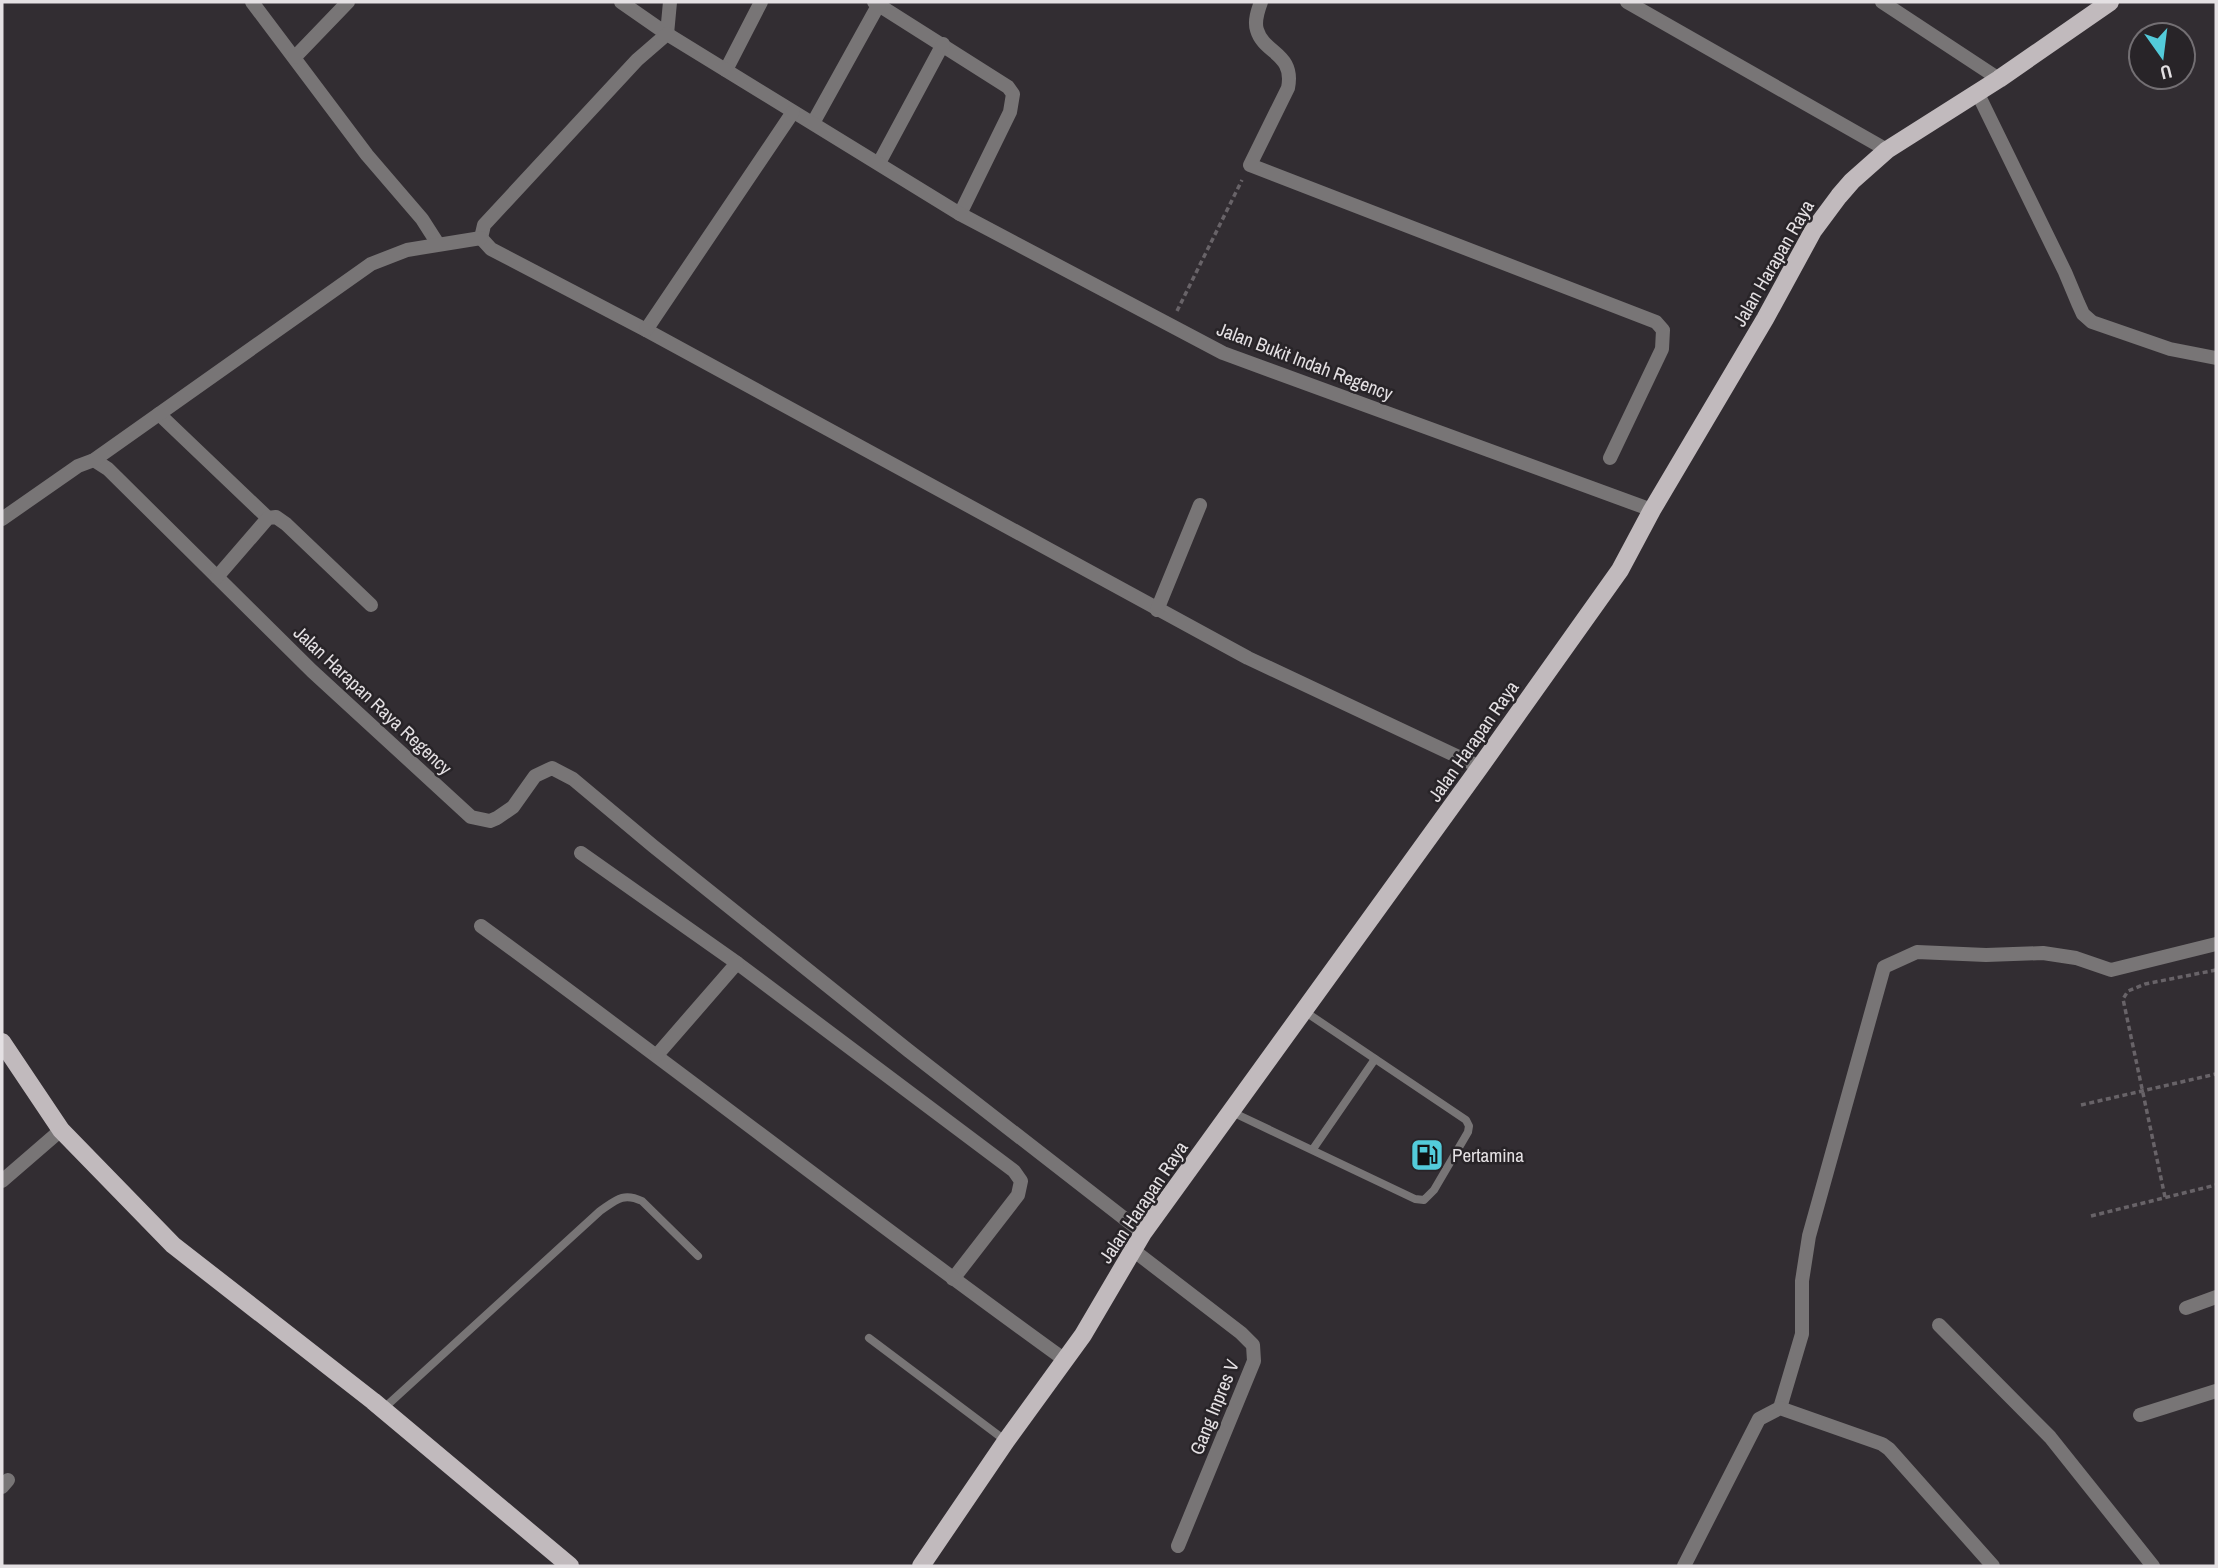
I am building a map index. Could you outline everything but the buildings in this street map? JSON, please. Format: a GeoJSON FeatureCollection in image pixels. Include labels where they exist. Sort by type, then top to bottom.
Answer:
{"type":"FeatureCollection","features":[{"type":"Feature","properties":{"kind":"main road","name":"Jalan Harapan Raya"},"geometry":{"type":"LineString","coordinates":[[921,1566],[1006,1441],[1083,1335],[1143,1233],[1620,570],[1651,510],[1765,319],[1813,231],[1852,181],[1887,150],[1999,79],[2110,2]]}},
{"type":"Feature","properties":{"kind":"main road"},"geometry":{"type":"LineString","coordinates":[[2,1042],[61,1130],[173,1245],[383,1409],[570,1566]]}},
{"type":"Feature","properties":{"kind":"street"},"geometry":{"type":"LineString","coordinates":[[252,2],[368,155],[422,219],[438,244]]}},
{"type":"Feature","properties":{"kind":"street"},"geometry":{"type":"LineString","coordinates":[[295,57],[348,2]]}},
{"type":"Feature","properties":{"kind":"street","name":"Jalan Bukit Indah Regency"},"geometry":{"type":"LineString","coordinates":[[621,2],[667,34],[960,214],[1223,353],[1651,510]]}},
{"type":"Feature","properties":{"kind":"street"},"geometry":{"type":"LineString","coordinates":[[481,238],[484,225],[637,60],[667,34],[670,2]]}},
{"type":"Feature","properties":{"kind":"street"},"geometry":{"type":"LineString","coordinates":[[726,70],[761,2]]}},
{"type":"Feature","properties":{"kind":"street"},"geometry":{"type":"LineString","coordinates":[[1261,2],[1256,19],[1257,30],[1263,40],[1280,56],[1290,78],[1288,88],[1250,165],[1656,322],[1663,330],[1662,349],[1610,458]]}},
{"type":"Feature","properties":{"kind":"street"},"geometry":{"type":"LineString","coordinates":[[1627,2],[1887,150]]}},
{"type":"Feature","properties":{"kind":"street"},"geometry":{"type":"LineString","coordinates":[[1882,2],[1999,79]]}},
{"type":"Feature","properties":{"kind":"street"},"geometry":{"type":"LineString","coordinates":[[813,122],[877,3],[1008,86],[1013,94],[1010,112],[960,214]]}},
{"type":"Feature","properties":{"kind":"street"},"geometry":{"type":"LineString","coordinates":[[879,163],[943,44]]}},
{"type":"Feature","properties":{"kind":"street"},"geometry":{"type":"LineString","coordinates":[[1977,92],[2083,314],[2092,322],[2169,349],[2216,358]]}},
{"type":"Feature","properties":{"kind":"street"},"geometry":{"type":"LineString","coordinates":[[646,330],[793,112]]}},
{"type":"Feature","properties":{"kind":"street"},"geometry":{"type":"LineString","coordinates":[[2,519],[78,466],[94,460],[371,264],[407,250],[481,238]]}},
{"type":"Feature","properties":{"kind":"street"},"geometry":{"type":"LineString","coordinates":[[481,238],[491,249],[646,330],[1157,610],[1282,676],[1480,767]]}},
{"type":"Feature","properties":{"kind":"street"},"geometry":{"type":"LineString","coordinates":[[159,414],[268,518]]}},
{"type":"Feature","properties":{"kind":"street","name":"Jalan Harapan Raya Regency"},"geometry":{"type":"LineString","coordinates":[[94,460],[108,469],[312,671],[471,817],[490,821],[513,807],[535,776],[552,768],[573,779],[909,1051],[1143,1233]]}},
{"type":"Feature","properties":{"kind":"street"},"geometry":{"type":"LineString","coordinates":[[1157,610],[1200,505]]}},
{"type":"Feature","properties":{"kind":"street"},"geometry":{"type":"LineString","coordinates":[[217,577],[268,518],[276,517],[371,605]]}},
{"type":"Feature","properties":{"kind":"street"},"geometry":{"type":"LineString","coordinates":[[581,853],[737,963],[1014,1171],[1021,1181],[1018,1195],[953,1279]]}},
{"type":"Feature","properties":{"kind":"street"},"geometry":{"type":"LineString","coordinates":[[481,926],[1065,1360]]}},
{"type":"Feature","properties":{"kind":"street"},"geometry":{"type":"LineString","coordinates":[[1684,1566],[1759,1419],[1780,1408],[1802,1334],[1802,1281],[1809,1236],[1884,967],[1917,952],[1986,955],[2043,953],[2076,958],[2111,971],[2216,944]]}},
{"type":"Feature","properties":{"kind":"street"},"geometry":{"type":"LineString","coordinates":[[657,1055],[737,963]]}},
{"type":"Feature","properties":{"kind":"street"},"geometry":{"type":"LineString","coordinates":[[2,1181],[61,1130]]}},
{"type":"Feature","properties":{"kind":"street","name":"Gang Inpres V"},"geometry":{"type":"LineString","coordinates":[[1133,1250],[1241,1333],[1252,1345],[1254,1361],[1178,1546]]}},
{"type":"Feature","properties":{"kind":"street"},"geometry":{"type":"LineString","coordinates":[[2186,1308],[2216,1297]]}},
{"type":"Feature","properties":{"kind":"street"},"geometry":{"type":"LineString","coordinates":[[1939,1325],[2050,1437],[2154,1566]]}},
{"type":"Feature","properties":{"kind":"street"},"geometry":{"type":"LineString","coordinates":[[2140,1415],[2216,1391]]}},
{"type":"Feature","properties":{"kind":"street"},"geometry":{"type":"LineString","coordinates":[[1780,1408],[1882,1444],[1889,1449],[1993,1566]]}},
{"type":"Feature","properties":{"kind":"lane"},"geometry":{"type":"LineString","coordinates":[[1231,1111],[1415,1199],[1424,1200],[1434,1190],[1468,1132],[1466,1120],[1304,1011]]}},
{"type":"Feature","properties":{"kind":"lane"},"geometry":{"type":"LineString","coordinates":[[1313,1149],[1375,1059]]}},
{"type":"Feature","properties":{"kind":"lane"},"geometry":{"type":"LineString","coordinates":[[383,1409],[600,1211],[622,1197],[632,1196],[642,1201],[698,1256]]}},
{"type":"Feature","properties":{"kind":"lane"},"geometry":{"type":"LineString","coordinates":[[869,1338],[1006,1441]]}},
{"type":"Feature","properties":{"kind":"path"},"geometry":{"type":"LineString","coordinates":[[1170,325],[1250,165]]}},
{"type":"Feature","properties":{"kind":"path"},"geometry":{"type":"LineString","coordinates":[[2165,1198],[2123,999],[2128,991],[2145,984],[2216,971]]}},
{"type":"Feature","properties":{"kind":"path"},"geometry":{"type":"LineString","coordinates":[[2081,1105],[2216,1074]]}},
{"type":"Feature","properties":{"kind":"path"},"geometry":{"type":"LineString","coordinates":[[2091,1216],[2216,1185]]}},
{"type":"Feature","properties":{"kind":"place","name":"Pertamina"},"geometry":{"type":"Point","coordinates":[1427,1155]}}]}
